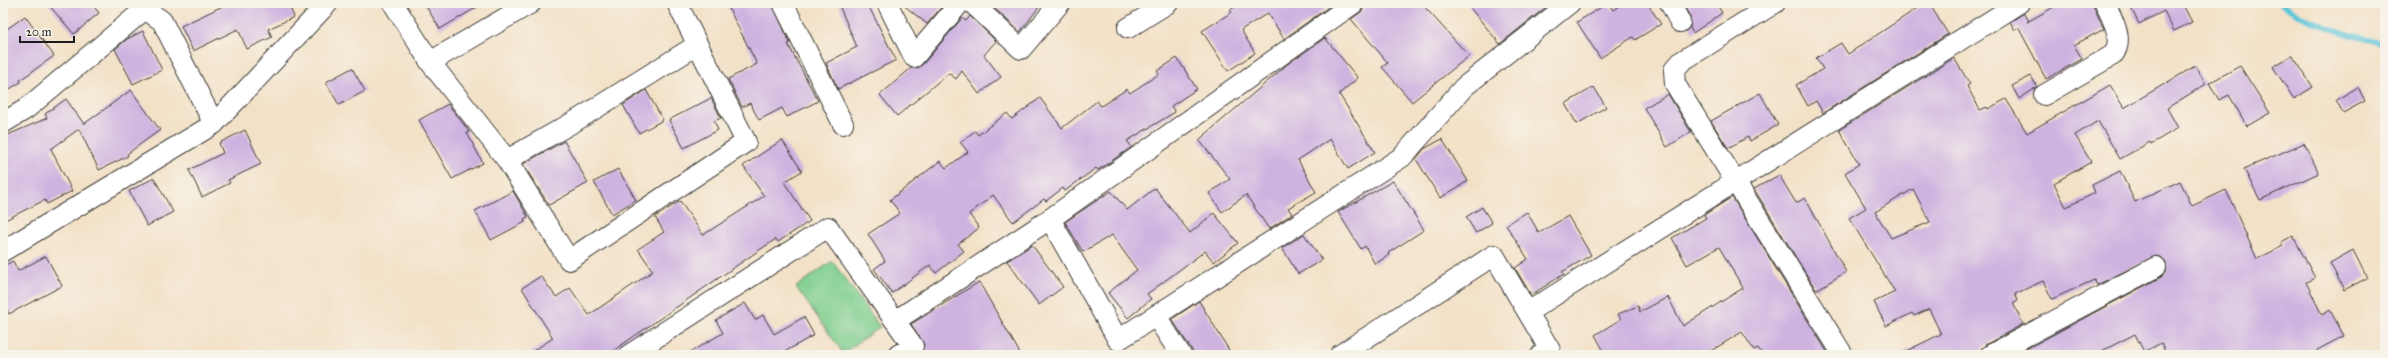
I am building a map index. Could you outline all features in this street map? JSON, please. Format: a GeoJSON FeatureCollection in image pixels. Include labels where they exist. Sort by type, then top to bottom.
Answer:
{"type":"FeatureCollection","features":[{"type":"Feature","properties":{"kind":"street"},"geometry":{"type":"LineString","coordinates":[[3,251],[214,124],[328,3]]}},
{"type":"Feature","properties":{"kind":"street"},"geometry":{"type":"LineString","coordinates":[[393,3],[430,62],[507,160],[568,260],[746,142],[677,3]]}},
{"type":"Feature","properties":{"kind":"street"},"geometry":{"type":"LineString","coordinates":[[430,62],[531,3]]}},
{"type":"Feature","properties":{"kind":"street"},"geometry":{"type":"LineString","coordinates":[[783,3],[843,124]]}},
{"type":"Feature","properties":{"kind":"street"},"geometry":{"type":"LineString","coordinates":[[887,3],[914,57],[960,3]]}},
{"type":"Feature","properties":{"kind":"street"},"geometry":{"type":"LineString","coordinates":[[972,3],[1021,49],[1060,3]]}},
{"type":"Feature","properties":{"kind":"street"},"geometry":{"type":"LineString","coordinates":[[1128,28],[1168,3]]}},
{"type":"Feature","properties":{"kind":"street"},"geometry":{"type":"LineString","coordinates":[[895,321],[1050,219],[1354,3]]}},
{"type":"Feature","properties":{"kind":"street"},"geometry":{"type":"LineString","coordinates":[[1050,219],[1118,340],[1402,157],[1464,87],[1570,3]]}},
{"type":"Feature","properties":{"kind":"street"},"geometry":{"type":"LineString","coordinates":[[1670,3],[1680,22]]}},
{"type":"Feature","properties":{"kind":"street"},"geometry":{"type":"LineString","coordinates":[[1775,3],[1682,61],[1674,70],[1675,84],[1843,355]]}},
{"type":"Feature","properties":{"kind":"street"},"geometry":{"type":"LineString","coordinates":[[1528,312],[2019,3]]}},
{"type":"Feature","properties":{"kind":"street"},"geometry":{"type":"LineString","coordinates":[[2044,95],[2114,55],[2117,50],[2118,32],[2105,3]]}},
{"type":"Feature","properties":{"kind":"street"},"geometry":{"type":"LineString","coordinates":[[3,122],[26,109],[145,10],[162,21],[214,124]]}},
{"type":"Feature","properties":{"kind":"street"},"geometry":{"type":"LineString","coordinates":[[507,160],[577,120],[697,45]]}},
{"type":"Feature","properties":{"kind":"street"},"geometry":{"type":"LineString","coordinates":[[628,355],[828,226],[913,346],[898,355]]}},
{"type":"Feature","properties":{"kind":"street"},"geometry":{"type":"LineString","coordinates":[[1340,355],[1494,255],[1550,350],[1541,355]]}},
{"type":"Feature","properties":{"kind":"street"},"geometry":{"type":"LineString","coordinates":[[1990,355],[2156,267]]}},
{"type":"Feature","properties":{"kind":"street"},"geometry":{"type":"LineString","coordinates":[[1156,316],[1181,355]]}},
{"type":"Feature","properties":{"kind":"green space"},"geometry":{"type":"Polygon","coordinates":[[[832,261],[880,327],[843,353],[796,287],[832,261]]]}},
{"type":"Feature","properties":{"kind":"building"},"geometry":{"type":"Polygon","coordinates":[[[47,3],[91,3],[99,13],[74,34],[47,3]]]}},
{"type":"Feature","properties":{"kind":"building"},"geometry":{"type":"Polygon","coordinates":[[[229,3],[288,3],[294,17],[268,29],[272,37],[247,49],[238,29],[193,51],[181,26],[229,3]]]}},
{"type":"Feature","properties":{"kind":"building"},"geometry":{"type":"Polygon","coordinates":[[[424,3],[484,3],[440,29],[424,3]]]}},
{"type":"Feature","properties":{"kind":"building"},"geometry":{"type":"Polygon","coordinates":[[[726,3],[772,3],[790,43],[788,44],[818,101],[787,117],[782,108],[759,120],[750,103],[742,107],[728,79],[757,64],[726,3]]]}},
{"type":"Feature","properties":{"kind":"building"},"geometry":{"type":"Polygon","coordinates":[[[838,3],[867,3],[896,60],[838,89],[826,63],[857,47],[838,3]]]}},
{"type":"Feature","properties":{"kind":"building"},"geometry":{"type":"Polygon","coordinates":[[[901,3],[943,3],[944,4],[927,24],[901,3]]]}},
{"type":"Feature","properties":{"kind":"building"},"geometry":{"type":"Polygon","coordinates":[[[989,3],[1042,3],[1020,32],[989,3]]]}},
{"type":"Feature","properties":{"kind":"building"},"geometry":{"type":"Polygon","coordinates":[[[1241,3],[1334,3],[1284,39],[1268,13],[1241,30],[1255,53],[1228,71],[1202,31],[1232,12],[1230,10],[1241,3]]]}},
{"type":"Feature","properties":{"kind":"building"},"geometry":{"type":"Polygon","coordinates":[[[1366,3],[1421,3],[1469,56],[1412,102],[1382,67],[1388,63],[1351,19],[1361,12],[1366,3]]]}},
{"type":"Feature","properties":{"kind":"building"},"geometry":{"type":"Polygon","coordinates":[[[1466,3],[1551,3],[1500,44],[1466,3]]]}},
{"type":"Feature","properties":{"kind":"building"},"geometry":{"type":"Polygon","coordinates":[[[1608,3],[1613,10],[1623,3],[1647,3],[1661,24],[1635,40],[1633,37],[1600,58],[1577,22],[1608,3]]]}},
{"type":"Feature","properties":{"kind":"building"},"geometry":{"type":"Polygon","coordinates":[[[1692,3],[1716,3],[1722,13],[1693,33],[1690,28],[1690,17],[1685,8],[1692,3]]]}},
{"type":"Feature","properties":{"kind":"building"},"geometry":{"type":"Polygon","coordinates":[[[1925,3],[1929,3],[1948,34],[1823,113],[1816,101],[1808,106],[1796,85],[1823,69],[1816,58],[1841,43],[1848,54],[1925,3]]]}},
{"type":"Feature","properties":{"kind":"building"},"geometry":{"type":"Polygon","coordinates":[[[2061,3],[2092,3],[2104,29],[2074,45],[2082,59],[2046,79],[2018,27],[2015,30],[2010,22],[2024,13],[2029,21],[2061,3]]]}},
{"type":"Feature","properties":{"kind":"building"},"geometry":{"type":"Polygon","coordinates":[[[2141,3],[2182,3],[2192,22],[2174,31],[2164,11],[2139,24],[2131,8],[2141,3]]]}},
{"type":"Feature","properties":{"kind":"building"},"geometry":{"type":"Polygon","coordinates":[[[25,16],[54,56],[20,80],[21,82],[3,93],[3,32],[25,16]]]}},
{"type":"Feature","properties":{"kind":"building"},"geometry":{"type":"Polygon","coordinates":[[[970,16],[996,41],[984,55],[1001,77],[979,94],[962,71],[956,79],[949,73],[897,116],[880,95],[911,68],[918,68],[924,63],[962,18],[966,21],[970,16]]]}},
{"type":"Feature","properties":{"kind":"building"},"geometry":{"type":"Polygon","coordinates":[[[143,31],[162,70],[133,84],[115,49],[127,39],[143,31]]]}},
{"type":"Feature","properties":{"kind":"building"},"geometry":{"type":"Polygon","coordinates":[[[1325,38],[1358,78],[1339,94],[1375,152],[1348,169],[1330,139],[1298,160],[1316,192],[1288,208],[1292,214],[1269,229],[1246,195],[1222,212],[1209,193],[1230,179],[1199,140],[1290,62],[1325,38]]]}},
{"type":"Feature","properties":{"kind":"building"},"geometry":{"type":"Polygon","coordinates":[[[2292,55],[2313,87],[2294,99],[2273,67],[2292,55]]]}},
{"type":"Feature","properties":{"kind":"building"},"geometry":{"type":"Polygon","coordinates":[[[1177,58],[1197,89],[1171,106],[1175,112],[1127,141],[1132,147],[1098,170],[1096,168],[1065,191],[1063,188],[1046,201],[1044,199],[1013,222],[993,195],[969,214],[979,228],[958,244],[964,251],[936,273],[930,265],[892,293],[874,269],[885,261],[868,234],[900,213],[890,200],[940,161],[946,168],[968,152],[960,142],[975,131],[978,135],[1007,113],[1012,119],[1040,98],[1062,128],[1097,101],[1101,106],[1127,89],[1130,93],[1159,74],[1157,71],[1177,58]]]}},
{"type":"Feature","properties":{"kind":"building"},"geometry":{"type":"Polygon","coordinates":[[[1954,58],[1970,84],[1967,86],[1980,110],[1987,107],[1988,109],[2006,99],[2027,133],[2110,85],[2124,108],[2195,66],[2206,84],[2167,108],[2178,128],[2151,144],[2150,142],[2120,159],[2098,121],[2075,135],[2091,162],[2054,183],[2066,207],[2095,193],[2092,185],[2120,171],[2135,202],[2180,181],[2192,206],[2226,190],[2257,259],[2283,246],[2281,242],[2293,236],[2315,278],[2306,282],[2322,315],[2330,310],[2344,336],[2317,350],[2319,355],[2167,355],[2161,343],[2144,352],[2135,334],[2094,355],[2015,355],[2161,277],[2166,273],[2166,262],[2162,258],[2156,256],[2097,285],[2094,280],[2052,299],[2043,281],[2015,294],[2018,300],[2013,303],[2023,324],[1985,345],[1979,355],[1898,355],[1941,334],[1929,309],[1914,316],[1912,313],[1886,326],[1874,302],[1895,292],[1849,218],[1866,208],[1845,173],[1859,164],[1839,130],[1954,58]],[[1913,189],[1875,212],[1891,238],[1930,222],[1913,189]]]}},
{"type":"Feature","properties":{"kind":"building"},"geometry":{"type":"Polygon","coordinates":[[[2240,66],[2270,113],[2247,126],[2229,95],[2219,100],[2209,83],[2240,66]]]}},
{"type":"Feature","properties":{"kind":"building"},"geometry":{"type":"Polygon","coordinates":[[[352,68],[365,91],[339,105],[326,82],[352,68]]]}},
{"type":"Feature","properties":{"kind":"building"},"geometry":{"type":"Polygon","coordinates":[[[2031,76],[2037,87],[2019,99],[2012,86],[2031,76]]]}},
{"type":"Feature","properties":{"kind":"building"},"geometry":{"type":"Polygon","coordinates":[[[1594,87],[1606,107],[1577,124],[1565,104],[1594,87]]]}},
{"type":"Feature","properties":{"kind":"building"},"geometry":{"type":"Polygon","coordinates":[[[2358,87],[2365,101],[2343,113],[2336,100],[2358,87]]]}},
{"type":"Feature","properties":{"kind":"building"},"geometry":{"type":"Polygon","coordinates":[[[131,90],[160,130],[127,154],[128,156],[99,170],[79,129],[51,149],[72,191],[47,204],[45,200],[3,221],[3,137],[47,118],[45,114],[66,99],[84,124],[131,90]]]}},
{"type":"Feature","properties":{"kind":"building"},"geometry":{"type":"Polygon","coordinates":[[[646,90],[663,120],[639,133],[623,105],[646,90]]]}},
{"type":"Feature","properties":{"kind":"building"},"geometry":{"type":"Polygon","coordinates":[[[1760,93],[1778,125],[1750,141],[1748,137],[1728,148],[1711,121],[1760,93]]]}},
{"type":"Feature","properties":{"kind":"building"},"geometry":{"type":"Polygon","coordinates":[[[1668,94],[1691,132],[1667,147],[1644,108],[1668,94]]]}},
{"type":"Feature","properties":{"kind":"building"},"geometry":{"type":"Polygon","coordinates":[[[711,98],[721,118],[714,121],[718,130],[684,148],[669,120],[711,98]]]}},
{"type":"Feature","properties":{"kind":"building"},"geometry":{"type":"Polygon","coordinates":[[[448,104],[469,132],[467,133],[483,163],[452,179],[419,120],[448,104]]]}},
{"type":"Feature","properties":{"kind":"building"},"geometry":{"type":"Polygon","coordinates":[[[245,130],[261,164],[228,180],[230,183],[202,197],[189,170],[223,153],[219,143],[245,130]]]}},
{"type":"Feature","properties":{"kind":"building"},"geometry":{"type":"Polygon","coordinates":[[[1442,139],[1468,181],[1440,198],[1416,159],[1424,149],[1442,139]]]}},
{"type":"Feature","properties":{"kind":"building"},"geometry":{"type":"Polygon","coordinates":[[[782,140],[802,171],[784,182],[810,221],[778,242],[776,239],[607,355],[527,355],[553,338],[522,288],[541,276],[556,297],[570,288],[589,315],[653,271],[638,249],[664,232],[655,217],[680,201],[703,235],[764,196],[743,166],[782,140]]]}},
{"type":"Feature","properties":{"kind":"building"},"geometry":{"type":"Polygon","coordinates":[[[564,141],[588,183],[549,205],[523,164],[564,141]]]}},
{"type":"Feature","properties":{"kind":"building"},"geometry":{"type":"Polygon","coordinates":[[[2304,143],[2319,173],[2260,200],[2244,169],[2304,143]]]}},
{"type":"Feature","properties":{"kind":"building"},"geometry":{"type":"Polygon","coordinates":[[[618,169],[636,200],[612,214],[594,182],[618,169]]]}},
{"type":"Feature","properties":{"kind":"building"},"geometry":{"type":"Polygon","coordinates":[[[1779,175],[1796,203],[1805,198],[1846,272],[1816,290],[1754,189],[1779,175]]]}},
{"type":"Feature","properties":{"kind":"building"},"geometry":{"type":"Polygon","coordinates":[[[154,178],[173,212],[147,226],[129,191],[154,178]]]}},
{"type":"Feature","properties":{"kind":"building"},"geometry":{"type":"Polygon","coordinates":[[[1393,181],[1424,230],[1388,253],[1389,255],[1375,264],[1365,246],[1361,249],[1338,212],[1393,181]]]}},
{"type":"Feature","properties":{"kind":"building"},"geometry":{"type":"Polygon","coordinates":[[[1155,188],[1190,233],[1214,213],[1238,243],[1214,262],[1205,251],[1147,294],[1151,299],[1128,318],[1108,293],[1137,270],[1112,235],[1083,252],[1065,222],[1111,191],[1127,210],[1155,188]]]}},
{"type":"Feature","properties":{"kind":"building"},"geometry":{"type":"Polygon","coordinates":[[[513,191],[528,217],[524,219],[525,222],[491,240],[475,211],[513,191]]]}},
{"type":"Feature","properties":{"kind":"building"},"geometry":{"type":"Polygon","coordinates":[[[1732,197],[1829,355],[1763,355],[1758,348],[1754,350],[1742,332],[1704,355],[1606,355],[1595,335],[1621,319],[1618,314],[1638,306],[1640,312],[1668,297],[1683,326],[1743,288],[1719,247],[1687,265],[1672,238],[1706,218],[1704,215],[1732,197]]]}},
{"type":"Feature","properties":{"kind":"building"},"geometry":{"type":"Polygon","coordinates":[[[1482,207],[1492,223],[1476,233],[1466,217],[1482,207]]]}},
{"type":"Feature","properties":{"kind":"building"},"geometry":{"type":"Polygon","coordinates":[[[1527,212],[1539,233],[1568,216],[1591,255],[1562,272],[1564,274],[1531,295],[1515,268],[1528,259],[1506,225],[1527,212]]]}},
{"type":"Feature","properties":{"kind":"building"},"geometry":{"type":"Polygon","coordinates":[[[1304,234],[1322,260],[1298,274],[1282,248],[1304,234]]]}},
{"type":"Feature","properties":{"kind":"building"},"geometry":{"type":"Polygon","coordinates":[[[1032,245],[1063,287],[1039,305],[1007,261],[1032,245]]]}},
{"type":"Feature","properties":{"kind":"building"},"geometry":{"type":"Polygon","coordinates":[[[2353,250],[2367,278],[2344,290],[2330,263],[2353,250]]]}},
{"type":"Feature","properties":{"kind":"building"},"geometry":{"type":"Polygon","coordinates":[[[46,256],[62,286],[9,314],[3,302],[3,266],[13,261],[18,271],[46,256]]]}},
{"type":"Feature","properties":{"kind":"building"},"geometry":{"type":"Polygon","coordinates":[[[979,282],[1021,355],[920,355],[924,345],[911,324],[979,282]]]}},
{"type":"Feature","properties":{"kind":"building"},"geometry":{"type":"Polygon","coordinates":[[[1199,301],[1232,355],[1195,355],[1172,319],[1199,301]]]}},
{"type":"Feature","properties":{"kind":"building"},"geometry":{"type":"Polygon","coordinates":[[[745,303],[755,320],[763,315],[774,334],[804,317],[814,335],[779,355],[685,355],[723,333],[716,320],[745,303]]]}},
{"type":"Feature","properties":{"kind":"waterway"},"geometry":{"type":"LineString","coordinates":[[2281,3],[2292,11],[2317,23],[2345,33],[2385,44]]}}]}
